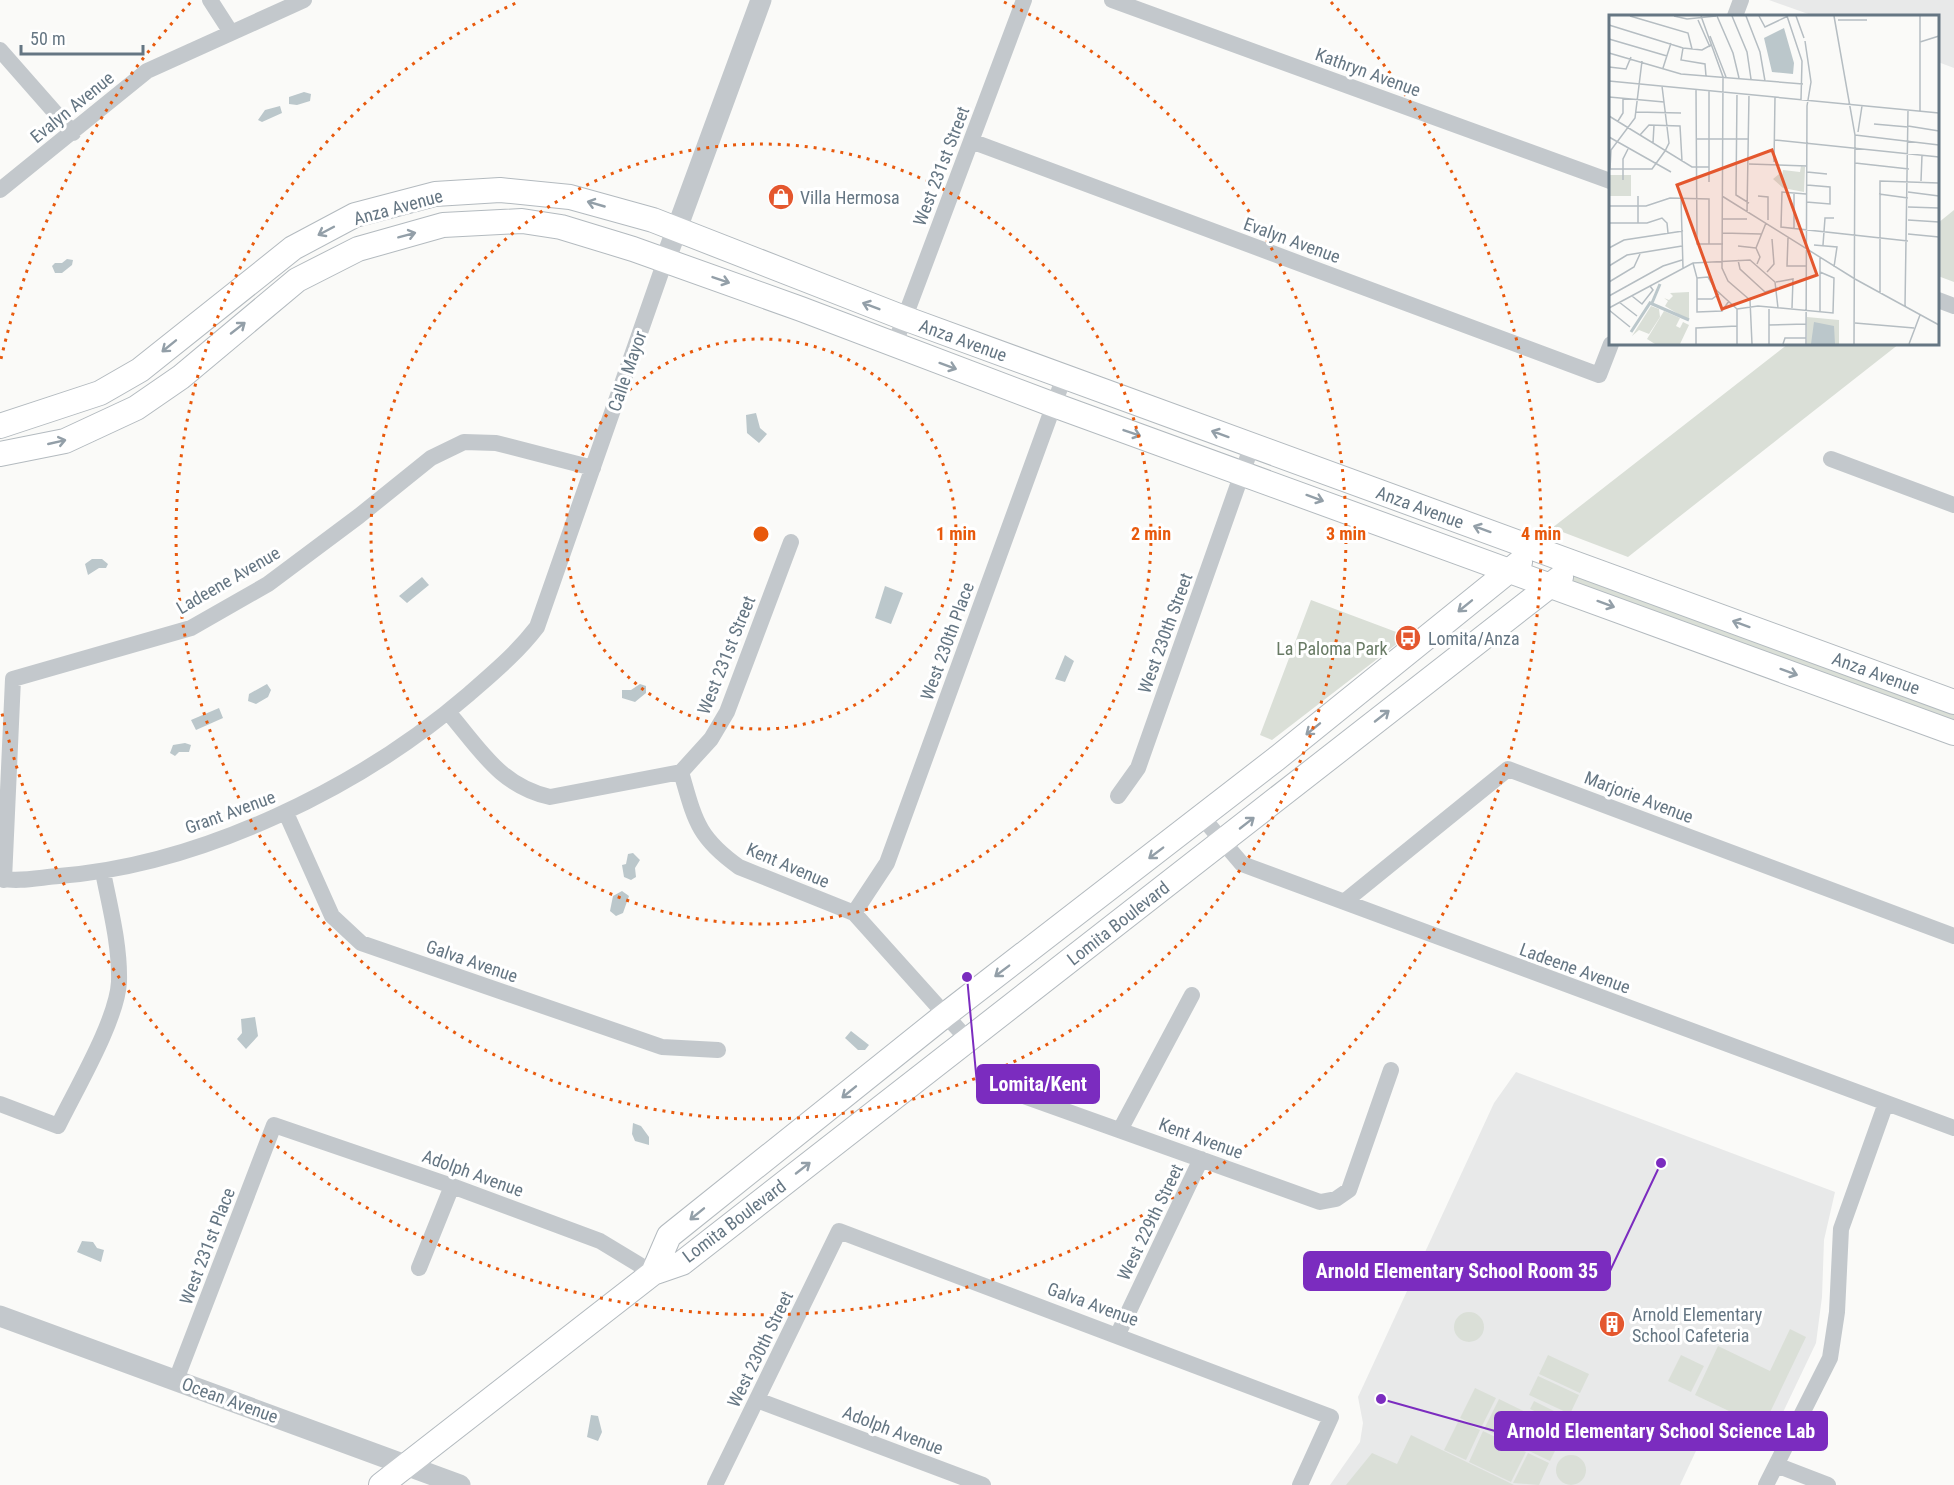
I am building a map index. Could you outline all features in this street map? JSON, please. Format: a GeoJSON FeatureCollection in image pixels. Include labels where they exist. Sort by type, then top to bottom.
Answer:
{"type":"FeatureCollection","features":[{"type":"Feature","properties":{"kind":"main road","name":"Anza Avenue"},"geometry":{"type":"LineString","coordinates":[[0,426],[100,393],[140,370],[293,248],[355,215],[435,194],[500,190],[570,197],[677,229],[904,318],[1954,702]]}},
{"type":"Feature","properties":{"kind":"main road","name":"Anza Avenue"},"geometry":{"type":"LineString","coordinates":[[0,454],[65,441],[136,408],[181,377],[297,280],[358,249],[443,225],[522,221],[561,226],[801,309],[1054,405],[1510,569],[1954,733]]}},
{"type":"Feature","properties":{"kind":"main road","name":"Lomita Boulevard"},"geometry":{"type":"LineString","coordinates":[[653,1273],[669,1236],[945,1015],[1202,817],[1537,549]]}},
{"type":"Feature","properties":{"kind":"main road","name":"Lomita Boulevard"},"geometry":{"type":"LineString","coordinates":[[381,1485],[653,1273],[682,1263],[1578,564]]}},
{"type":"Feature","properties":{"kind":"street"},"geometry":{"type":"LineString","coordinates":[[210,0],[230,32]]}},
{"type":"Feature","properties":{"kind":"street","name":"Evalyn Avenue"},"geometry":{"type":"LineString","coordinates":[[0,190],[147,71],[304,0]]}},
{"type":"Feature","properties":{"kind":"street","name":"Calle Mayor"},"geometry":{"type":"LineString","coordinates":[[448,712],[518,652],[537,627],[665,261],[761,0]]}},
{"type":"Feature","properties":{"kind":"street","name":"West 231st Street"},"geometry":{"type":"LineString","coordinates":[[894,346],[1024,0]]}},
{"type":"Feature","properties":{"kind":"street","name":"Kathryn Avenue"},"geometry":{"type":"LineString","coordinates":[[1112,0],[1609,180]]}},
{"type":"Feature","properties":{"kind":"street"},"geometry":{"type":"LineString","coordinates":[[1735,15],[1741,0]]}},
{"type":"Feature","properties":{"kind":"street"},"geometry":{"type":"LineString","coordinates":[[0,50],[73,133]]}},
{"type":"Feature","properties":{"kind":"street","name":"Evalyn Avenue"},"geometry":{"type":"LineString","coordinates":[[971,141],[1599,375],[1611,345]]}},
{"type":"Feature","properties":{"kind":"street"},"geometry":{"type":"LineString","coordinates":[[1939,300],[1954,306]]}},
{"type":"Feature","properties":{"kind":"street","name":"West 230th Place"},"geometry":{"type":"LineString","coordinates":[[854,913],[887,863],[1064,377]]}},
{"type":"Feature","properties":{"kind":"street","name":"Ladeene Avenue"},"geometry":{"type":"LineString","coordinates":[[2,879],[13,679],[190,628],[268,584],[359,516],[431,458],[464,442],[496,443],[592,468]]}},
{"type":"Feature","properties":{"kind":"street","name":"West 230th Street"},"geometry":{"type":"LineString","coordinates":[[1118,796],[1138,768],[1252,445]]}},
{"type":"Feature","properties":{"kind":"street"},"geometry":{"type":"LineString","coordinates":[[1831,459],[1954,505]]}},
{"type":"Feature","properties":{"kind":"street","name":"West 231st Street"},"geometry":{"type":"LineString","coordinates":[[681,772],[711,739],[727,712],[791,542]]}},
{"type":"Feature","properties":{"kind":"street"},"geometry":{"type":"LineString","coordinates":[[448,712],[502,776],[532,793],[550,797],[681,772]]}},
{"type":"Feature","properties":{"kind":"street","name":"Grant Avenue"},"geometry":{"type":"LineString","coordinates":[[2,879],[103,872],[167,855],[286,813],[393,753],[448,712]]}},
{"type":"Feature","properties":{"kind":"street","name":"Marjorie Avenue"},"geometry":{"type":"LineString","coordinates":[[1344,902],[1508,769],[1954,936]]}},
{"type":"Feature","properties":{"kind":"street","name":"Kent Avenue"},"geometry":{"type":"LineString","coordinates":[[681,772],[696,825],[708,842],[739,867],[854,913],[968,1040]]}},
{"type":"Feature","properties":{"kind":"street","name":"Galva Avenue"},"geometry":{"type":"LineString","coordinates":[[286,813],[332,916],[361,943],[662,1047],[718,1050]]}},
{"type":"Feature","properties":{"kind":"street","name":"Ladeene Avenue"},"geometry":{"type":"LineString","coordinates":[[1202,817],[1242,864],[1954,1128]]}},
{"type":"Feature","properties":{"kind":"street"},"geometry":{"type":"LineString","coordinates":[[0,1104],[58,1126],[113,1010],[118,984],[118,951],[103,872]]}},
{"type":"Feature","properties":{"kind":"street"},"geometry":{"type":"LineString","coordinates":[[1120,1130],[1192,995]]}},
{"type":"Feature","properties":{"kind":"street","name":"Kent Avenue"},"geometry":{"type":"LineString","coordinates":[[1004,1089],[1320,1202],[1336,1199],[1349,1190],[1391,1070]]}},
{"type":"Feature","properties":{"kind":"street"},"geometry":{"type":"LineString","coordinates":[[1766,1485],[1830,1358],[1837,1312],[1841,1228],[1886,1103]]}},
{"type":"Feature","properties":{"kind":"street","name":"Adolph Avenue"},"geometry":{"type":"LineString","coordinates":[[274,1125],[452,1186],[600,1241],[653,1273]]}},
{"type":"Feature","properties":{"kind":"street","name":"West 231st Place"},"geometry":{"type":"LineString","coordinates":[[176,1380],[274,1125]]}},
{"type":"Feature","properties":{"kind":"street","name":"West 229th Street"},"geometry":{"type":"LineString","coordinates":[[1118,1334],[1201,1159]]}},
{"type":"Feature","properties":{"kind":"street"},"geometry":{"type":"LineString","coordinates":[[419,1268],[452,1186]]}},
{"type":"Feature","properties":{"kind":"street","name":"West 230th Street"},"geometry":{"type":"LineString","coordinates":[[715,1485],[839,1231]]}},
{"type":"Feature","properties":{"kind":"street","name":"Galva Avenue"},"geometry":{"type":"LineString","coordinates":[[839,1231],[1118,1334],[1331,1417],[1300,1485]]}},
{"type":"Feature","properties":{"kind":"street","name":"Ocean Avenue"},"geometry":{"type":"LineString","coordinates":[[0,1316],[460,1485]]}},
{"type":"Feature","properties":{"kind":"street","name":"Adolph Avenue"},"geometry":{"type":"LineString","coordinates":[[757,1400],[983,1485]]}},
{"type":"Feature","properties":{"kind":"street"},"geometry":{"type":"LineString","coordinates":[[1776,1465],[1828,1485]]}},
{"type":"Feature","properties":{"kind":"shaded area"},"geometry":{"type":"Polygon","coordinates":[[[1769,0],[1954,0],[1954,68],[1939,62],[1939,15],[1811,15],[1769,0]]]}},
{"type":"Feature","properties":{"kind":"shaded area"},"geometry":{"type":"Polygon","coordinates":[[[304,92],[311,94],[310,101],[297,105],[289,104],[289,97],[304,92]]]}},
{"type":"Feature","properties":{"kind":"shaded area"},"geometry":{"type":"Polygon","coordinates":[[[280,106],[282,113],[262,122],[258,120],[265,110],[280,106]]]}},
{"type":"Feature","properties":{"kind":"shaded area"},"geometry":{"type":"Polygon","coordinates":[[[67,259],[73,260],[72,265],[62,273],[55,273],[52,266],[67,259]]]}},
{"type":"Feature","properties":{"kind":"shaded area"},"geometry":{"type":"Polygon","coordinates":[[[756,413],[760,428],[767,434],[759,443],[747,433],[746,415],[756,413]]]}},
{"type":"Feature","properties":{"kind":"shaded area"},"geometry":{"type":"Polygon","coordinates":[[[92,559],[102,559],[108,564],[106,568],[99,568],[88,575],[85,564],[92,559]]]}},
{"type":"Feature","properties":{"kind":"shaded area"},"geometry":{"type":"Polygon","coordinates":[[[422,577],[429,585],[407,603],[399,596],[422,577]]]}},
{"type":"Feature","properties":{"kind":"shaded area"},"geometry":{"type":"Polygon","coordinates":[[[885,586],[903,593],[891,624],[875,618],[885,586]]]}},
{"type":"Feature","properties":{"kind":"shaded area"},"geometry":{"type":"Polygon","coordinates":[[[1065,655],[1074,661],[1065,682],[1055,679],[1065,655]]]}},
{"type":"Feature","properties":{"kind":"shaded area"},"geometry":{"type":"Polygon","coordinates":[[[267,684],[271,690],[268,697],[256,704],[248,701],[249,694],[267,684]]]}},
{"type":"Feature","properties":{"kind":"shaded area"},"geometry":{"type":"Polygon","coordinates":[[[640,684],[646,686],[646,693],[635,702],[622,698],[622,690],[631,690],[640,684]]]}},
{"type":"Feature","properties":{"kind":"shaded area"},"geometry":{"type":"Polygon","coordinates":[[[219,708],[223,718],[196,730],[191,720],[219,708]]]}},
{"type":"Feature","properties":{"kind":"shaded area"},"geometry":{"type":"Polygon","coordinates":[[[185,743],[191,745],[189,752],[179,752],[175,756],[170,753],[173,745],[185,743]]]}},
{"type":"Feature","properties":{"kind":"shaded area"},"geometry":{"type":"Polygon","coordinates":[[[633,853],[640,860],[635,868],[636,877],[631,880],[624,877],[622,865],[626,864],[628,854],[633,853]]]}},
{"type":"Feature","properties":{"kind":"shaded area"},"geometry":{"type":"Polygon","coordinates":[[[622,891],[629,896],[623,913],[616,916],[610,911],[613,896],[622,891]]]}},
{"type":"Feature","properties":{"kind":"shaded area"},"geometry":{"type":"Polygon","coordinates":[[[255,1017],[258,1036],[246,1049],[237,1039],[242,1033],[241,1019],[255,1017]]]}},
{"type":"Feature","properties":{"kind":"shaded area"},"geometry":{"type":"Polygon","coordinates":[[[851,1031],[869,1045],[865,1050],[858,1050],[845,1038],[851,1031]]]}},
{"type":"Feature","properties":{"kind":"shaded area"},"geometry":{"type":"Polygon","coordinates":[[[1516,1072],[1835,1192],[1824,1240],[1822,1297],[1816,1343],[1766,1448],[1710,1421],[1680,1485],[1330,1485],[1360,1442],[1363,1423],[1358,1397],[1494,1103],[1516,1072]]]}},
{"type":"Feature","properties":{"kind":"shaded area"},"geometry":{"type":"Polygon","coordinates":[[[633,1123],[641,1126],[649,1137],[649,1145],[635,1141],[632,1134],[633,1123]]]}},
{"type":"Feature","properties":{"kind":"shaded area"},"geometry":{"type":"Polygon","coordinates":[[[82,1241],[93,1242],[97,1248],[104,1250],[101,1262],[77,1252],[82,1241]]]}},
{"type":"Feature","properties":{"kind":"shaded area"},"geometry":{"type":"Polygon","coordinates":[[[591,1415],[598,1416],[602,1432],[598,1441],[587,1437],[591,1415]]]}},
{"type":"Feature","properties":{"kind":"green space"},"geometry":{"type":"Polygon","coordinates":[[[1954,210],[1954,282],[1939,276],[1939,222],[1954,210]]]}},
{"type":"Feature","properties":{"kind":"green space"},"geometry":{"type":"Polygon","coordinates":[[[1787,345],[1898,345],[1628,557],[1552,528],[1787,345]]]}},
{"type":"Feature","properties":{"kind":"green space"},"geometry":{"type":"Polygon","coordinates":[[[1578,564],[1954,703],[1954,734],[1552,584],[1578,564]]]}},
{"type":"Feature","properties":{"kind":"green space","name":"La Paloma Park"},"geometry":{"type":"Polygon","coordinates":[[[1311,600],[1407,636],[1272,740],[1260,735],[1311,600]]]}},
{"type":"Feature","properties":{"kind":"green space"},"geometry":{"type":"Polygon","coordinates":[[[1469,1312],[1480,1316],[1484,1327],[1480,1338],[1469,1342],[1458,1338],[1454,1327],[1458,1316],[1469,1312]]]}},
{"type":"Feature","properties":{"kind":"green space"},"geometry":{"type":"Polygon","coordinates":[[[1790,1329],[1806,1337],[1763,1427],[1695,1395],[1718,1346],[1770,1371],[1790,1329]]]}},
{"type":"Feature","properties":{"kind":"green space"},"geometry":{"type":"Polygon","coordinates":[[[1548,1355],[1589,1374],[1580,1393],[1539,1374],[1548,1355]]]}},
{"type":"Feature","properties":{"kind":"green space"},"geometry":{"type":"Polygon","coordinates":[[[1681,1355],[1704,1366],[1691,1392],[1668,1381],[1681,1355]]]}},
{"type":"Feature","properties":{"kind":"green space"},"geometry":{"type":"Polygon","coordinates":[[[1538,1376],[1579,1395],[1570,1414],[1529,1395],[1538,1376]]]}},
{"type":"Feature","properties":{"kind":"green space"},"geometry":{"type":"Polygon","coordinates":[[[1475,1388],[1496,1398],[1481,1428],[1460,1418],[1475,1388]]]}},
{"type":"Feature","properties":{"kind":"green space"},"geometry":{"type":"Polygon","coordinates":[[[1499,1399],[1542,1420],[1527,1450],[1484,1429],[1499,1399]]]}},
{"type":"Feature","properties":{"kind":"green space"},"geometry":{"type":"Polygon","coordinates":[[[1534,1401],[1562,1415],[1558,1422],[1530,1409],[1534,1401]]]}},
{"type":"Feature","properties":{"kind":"green space"},"geometry":{"type":"Polygon","coordinates":[[[1459,1420],[1480,1430],[1466,1460],[1444,1450],[1459,1420]]]}},
{"type":"Feature","properties":{"kind":"green space"},"geometry":{"type":"Polygon","coordinates":[[[1543,1421],[1565,1431],[1550,1461],[1529,1451],[1543,1421]]]}},
{"type":"Feature","properties":{"kind":"green space"},"geometry":{"type":"Polygon","coordinates":[[[1483,1431],[1526,1452],[1511,1482],[1469,1462],[1483,1431]]]}},
{"type":"Feature","properties":{"kind":"green space"},"geometry":{"type":"Polygon","coordinates":[[[1411,1435],[1514,1485],[1346,1485],[1372,1453],[1397,1464],[1411,1435]]]}},
{"type":"Feature","properties":{"kind":"green space"},"geometry":{"type":"Polygon","coordinates":[[[1528,1453],[1549,1463],[1539,1485],[1513,1483],[1528,1453]]]}},
{"type":"Feature","properties":{"kind":"green space"},"geometry":{"type":"Polygon","coordinates":[[[1571,1455],[1582,1459],[1586,1470],[1582,1481],[1571,1485],[1560,1481],[1556,1470],[1560,1459],[1571,1455]]]}},
{"type":"Feature","properties":{"kind":"place","name":"Villa Hermosa"},"geometry":{"type":"Point","coordinates":[781,197]}},
{"type":"Feature","properties":{"kind":"place","name":"Lomita/Anza"},"geometry":{"type":"Point","coordinates":[1408,638]}},
{"type":"Feature","properties":{"kind":"place","name":"Lomita/Kent"},"geometry":{"type":"Point","coordinates":[967,977]}},
{"type":"Feature","properties":{"kind":"place","name":"Arnold Elementary School Room 35"},"geometry":{"type":"Point","coordinates":[1661,1163]}},
{"type":"Feature","properties":{"kind":"place","name":"Arnold Elementary School Cafeteria"},"geometry":{"type":"Point","coordinates":[1612,1324]}},
{"type":"Feature","properties":{"kind":"place","name":"Arnold Elementary School Science Lab"},"geometry":{"type":"Point","coordinates":[1381,1399]}}]}
